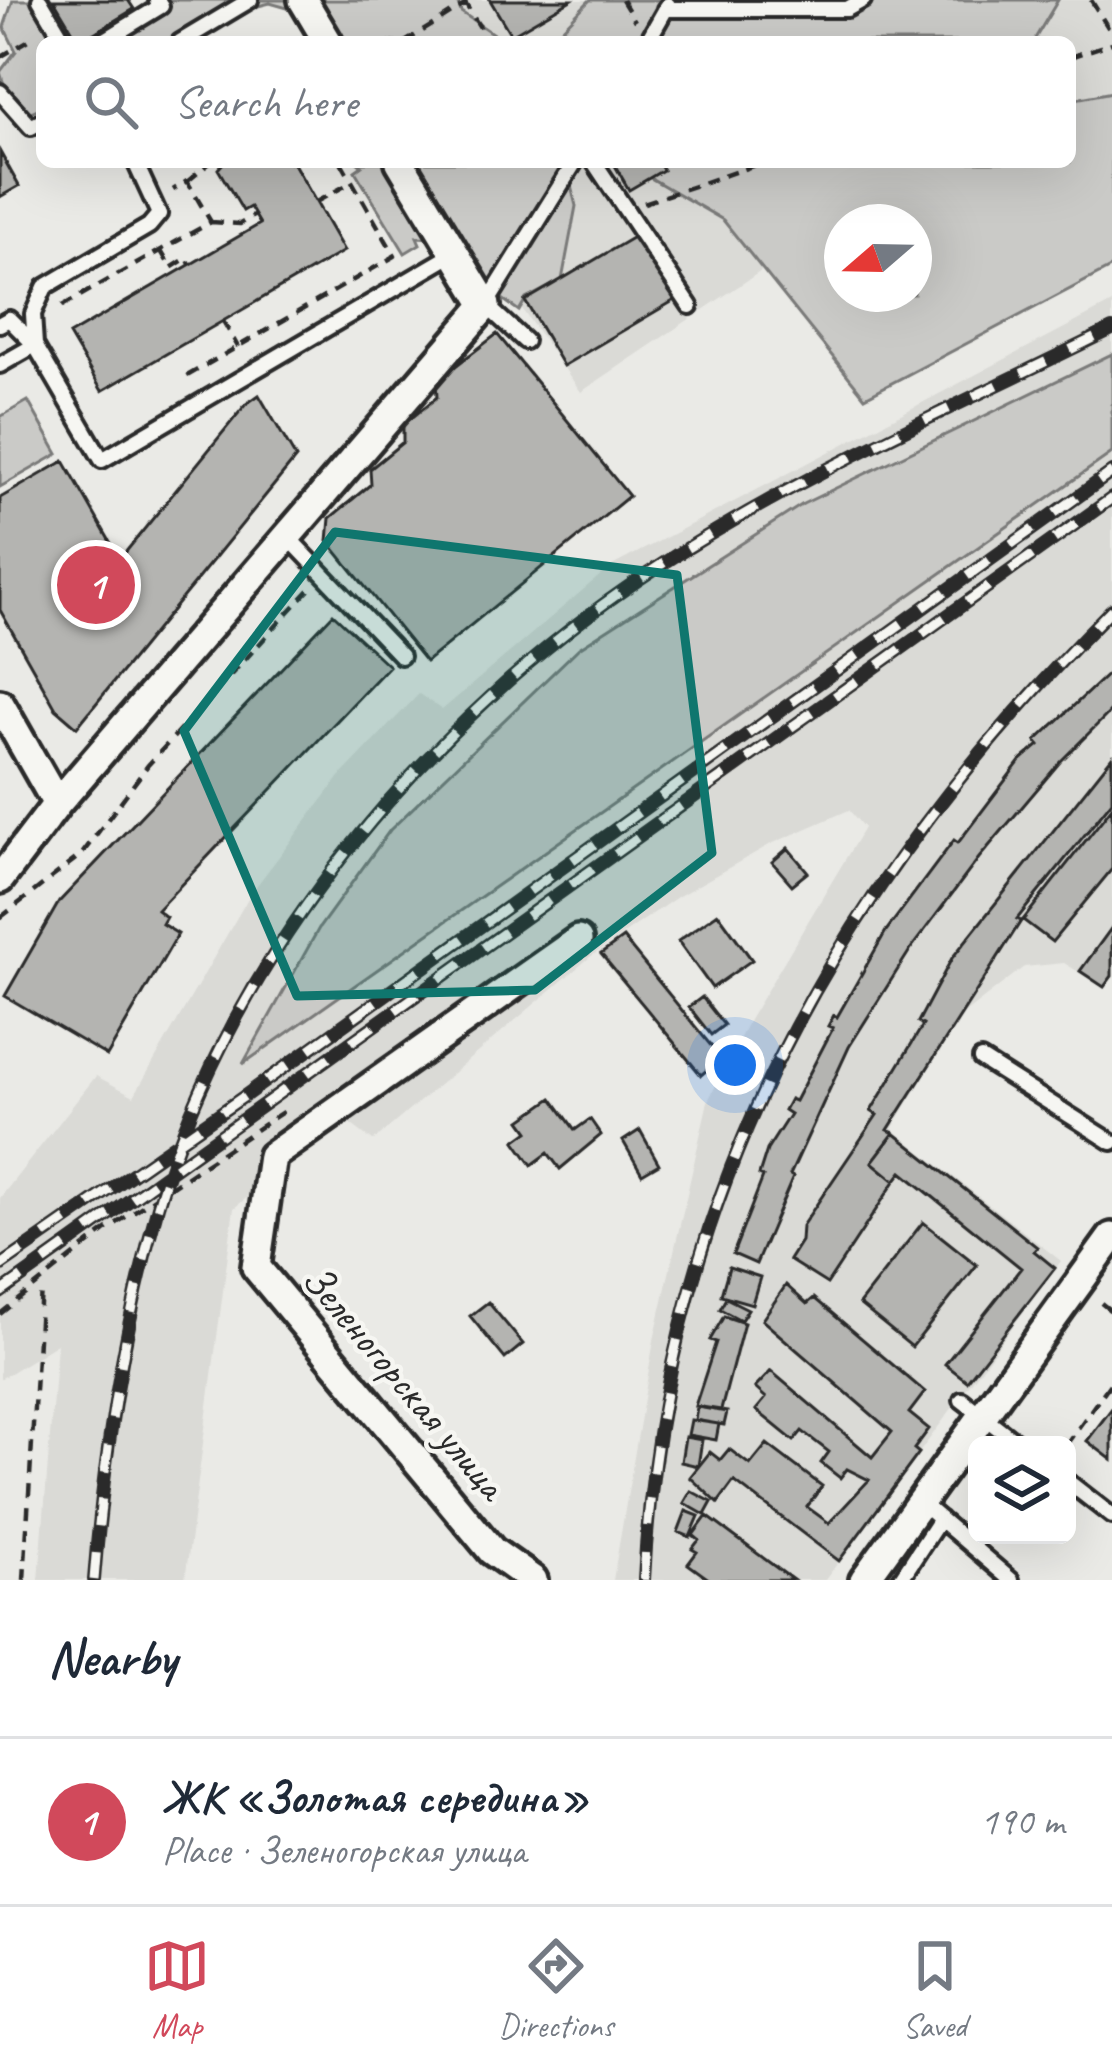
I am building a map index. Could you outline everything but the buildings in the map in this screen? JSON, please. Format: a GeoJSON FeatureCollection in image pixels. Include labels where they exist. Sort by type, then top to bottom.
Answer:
{"type":"FeatureCollection","features":[{"type":"Feature","properties":{"kind":"street"},"geometry":{"type":"LineString","coordinates":[[303,0],[324,36]]}},
{"type":"Feature","properties":{"kind":"street"},"geometry":{"type":"LineString","coordinates":[[0,879],[57,804],[486,305],[404,168]]}},
{"type":"Feature","properties":{"kind":"street"},"geometry":{"type":"LineString","coordinates":[[0,704],[57,804]]}},
{"type":"Feature","properties":{"kind":"street","name":"Зеленогорская улица"},"geometry":{"type":"LineString","coordinates":[[533,1580],[492,1551],[256,1267],[272,1156],[578,940]]}},
{"type":"Feature","properties":{"kind":"street"},"geometry":{"type":"LineString","coordinates":[[864,1580],[930,1511],[972,1408],[1112,1237]]}},
{"type":"Feature","properties":{"kind":"lane"},"geometry":{"type":"LineString","coordinates":[[40,0],[61,36]]}},
{"type":"Feature","properties":{"kind":"lane"},"geometry":{"type":"LineString","coordinates":[[112,36],[160,6],[157,0]]}},
{"type":"Feature","properties":{"kind":"lane"},"geometry":{"type":"LineString","coordinates":[[190,36],[250,0]]}},
{"type":"Feature","properties":{"kind":"lane"},"geometry":{"type":"LineString","coordinates":[[650,36],[668,5],[847,9],[863,0]]}},
{"type":"Feature","properties":{"kind":"lane"},"geometry":{"type":"LineString","coordinates":[[0,92],[31,127],[36,125]]}},
{"type":"Feature","properties":{"kind":"lane"},"geometry":{"type":"LineString","coordinates":[[35,345],[33,314],[45,286],[149,226],[159,214],[138,168]]}},
{"type":"Feature","properties":{"kind":"lane"},"geometry":{"type":"LineString","coordinates":[[525,341],[486,305],[571,168]]}},
{"type":"Feature","properties":{"kind":"lane"},"geometry":{"type":"LineString","coordinates":[[598,168],[690,306]]}},
{"type":"Feature","properties":{"kind":"lane"},"geometry":{"type":"LineString","coordinates":[[0,324],[9,319],[35,345],[102,460],[455,253]]}},
{"type":"Feature","properties":{"kind":"lane"},"geometry":{"type":"LineString","coordinates":[[0,365],[35,345]]}},
{"type":"Feature","properties":{"kind":"lane"},"geometry":{"type":"LineString","coordinates":[[280,546],[400,656]]}},
{"type":"Feature","properties":{"kind":"lane"},"geometry":{"type":"LineString","coordinates":[[981,1059],[1112,1142]]}},
{"type":"Feature","properties":{"kind":"lane"},"geometry":{"type":"LineString","coordinates":[[972,1408],[1008,1436]]}},
{"type":"Feature","properties":{"kind":"lane"},"geometry":{"type":"LineString","coordinates":[[1076,1488],[1112,1516]]}},
{"type":"Feature","properties":{"kind":"lane"},"geometry":{"type":"LineString","coordinates":[[900,1580],[930,1511],[1013,1579]]}},
{"type":"Feature","properties":{"kind":"path"},"geometry":{"type":"LineString","coordinates":[[1091,0],[1112,34]]}},
{"type":"Feature","properties":{"kind":"path"},"geometry":{"type":"LineString","coordinates":[[414,36],[464,2],[485,36]]}},
{"type":"Feature","properties":{"kind":"path"},"geometry":{"type":"LineString","coordinates":[[36,36],[55,25]]}},
{"type":"Feature","properties":{"kind":"path"},"geometry":{"type":"LineString","coordinates":[[0,57],[36,36]]}},
{"type":"Feature","properties":{"kind":"path"},"geometry":{"type":"LineString","coordinates":[[1076,55],[1112,43]]}},
{"type":"Feature","properties":{"kind":"path"},"geometry":{"type":"LineString","coordinates":[[188,181],[204,168]]}},
{"type":"Feature","properties":{"kind":"path"},"geometry":{"type":"LineString","coordinates":[[187,376],[394,256],[344,168]]}},
{"type":"Feature","properties":{"kind":"path"},"geometry":{"type":"LineString","coordinates":[[626,209],[746,168]]}},
{"type":"Feature","properties":{"kind":"path"},"geometry":{"type":"LineString","coordinates":[[316,202],[352,182]]}},
{"type":"Feature","properties":{"kind":"path"},"geometry":{"type":"LineString","coordinates":[[211,222],[239,224],[255,215]]}},
{"type":"Feature","properties":{"kind":"path"},"geometry":{"type":"LineString","coordinates":[[161,251],[171,268],[187,259],[190,264]]}},
{"type":"Feature","properties":{"kind":"path"},"geometry":{"type":"LineString","coordinates":[[223,321],[229,332]]}},
{"type":"Feature","properties":{"kind":"path"},"geometry":{"type":"LineString","coordinates":[[0,918],[82,854],[148,765],[312,592],[280,546]]}},
{"type":"Feature","properties":{"kind":"path"},"geometry":{"type":"LineString","coordinates":[[0,1314],[105,1231],[270,1116],[286,1108],[304,1134]]}},
{"type":"Feature","properties":{"kind":"path"},"geometry":{"type":"LineString","coordinates":[[23,1580],[41,1283]]}},
{"type":"Feature","properties":{"kind":"path"},"geometry":{"type":"LineString","coordinates":[[1072,1436],[1112,1381]]}},
{"type":"Feature","properties":{"kind":"highlighted area"},"geometry":{"type":"Polygon","coordinates":[[[335,532],[677,575],[712,853],[535,990],[297,996],[184,731],[335,532]]]}},
{"type":"Feature","properties":{"kind":"shaded area"},"geometry":{"type":"Polygon","coordinates":[[[13,0],[42,0],[64,36],[36,36],[36,110],[26,114],[7,94],[0,72],[16,51],[4,27],[13,0]]]}},
{"type":"Feature","properties":{"kind":"shaded area"},"geometry":{"type":"Polygon","coordinates":[[[163,0],[457,0],[461,12],[496,36],[332,36],[319,17],[270,3],[211,18],[179,36],[109,36],[163,0]]]}},
{"type":"Feature","properties":{"kind":"shaded area"},"geometry":{"type":"Polygon","coordinates":[[[334,0],[1112,0],[1112,267],[865,397],[764,269],[581,392],[513,297],[435,168],[1076,168],[1076,36],[355,36],[334,0]]]}},
{"type":"Feature","properties":{"kind":"shaded area"},"geometry":{"type":"Polygon","coordinates":[[[590,0],[1058,0],[1037,36],[555,36],[590,0]]]}},
{"type":"Feature","properties":{"kind":"shaded area"},"geometry":{"type":"Polygon","coordinates":[[[1112,92],[1112,267],[865,397],[723,220],[633,168],[1076,168],[1076,99],[1112,92]]]}},
{"type":"Feature","properties":{"kind":"shaded area"},"geometry":{"type":"Polygon","coordinates":[[[566,168],[576,206],[562,280],[526,299],[519,311],[486,287],[463,240],[417,237],[420,244],[405,253],[355,171],[566,168]]]}},
{"type":"Feature","properties":{"kind":"shaded area"},"geometry":{"type":"Polygon","coordinates":[[[1112,303],[1112,976],[1104,987],[1064,963],[1024,967],[961,1016],[892,1129],[1061,1261],[825,1580],[613,1580],[654,1340],[708,1101],[749,1020],[864,828],[849,810],[771,844],[677,897],[590,957],[373,1141],[344,1119],[234,1208],[185,1580],[39,1580],[57,1344],[0,1379],[0,1198],[96,1076],[134,1096],[251,893],[343,773],[419,694],[442,710],[610,567],[1112,303]]]}},
{"type":"Feature","properties":{"kind":"shaded area"},"geometry":{"type":"Polygon","coordinates":[[[1112,354],[1112,453],[243,1064],[319,928],[390,830],[579,648],[803,504],[1112,354]]]}},
{"type":"Feature","properties":{"kind":"shaded area"},"geometry":{"type":"Polygon","coordinates":[[[28,401],[58,454],[0,487],[0,417],[28,401]]]}},
{"type":"Feature","properties":{"kind":"railway"},"geometry":{"type":"LineString","coordinates":[[94,1580],[117,1392],[158,1206],[191,1112],[235,1020],[288,932],[349,849],[416,770],[489,698],[567,632],[647,574],[817,474],[1112,329]]}},
{"type":"Feature","properties":{"kind":"railway"},"geometry":{"type":"LineString","coordinates":[[0,1266],[246,1095],[1112,472]]}},
{"type":"Feature","properties":{"kind":"railway"},"geometry":{"type":"LineString","coordinates":[[0,1293],[1112,498]]}},
{"type":"Feature","properties":{"kind":"railway"},"geometry":{"type":"LineString","coordinates":[[644,1580],[658,1437],[687,1302],[729,1173],[783,1050],[850,933],[927,820],[1015,713],[1112,609]]}},
{"type":"Feature","properties":{"kind":"place","name":"ЖК «Золотая середина»"},"geometry":{"type":"Point","coordinates":[96,585]}}]}
